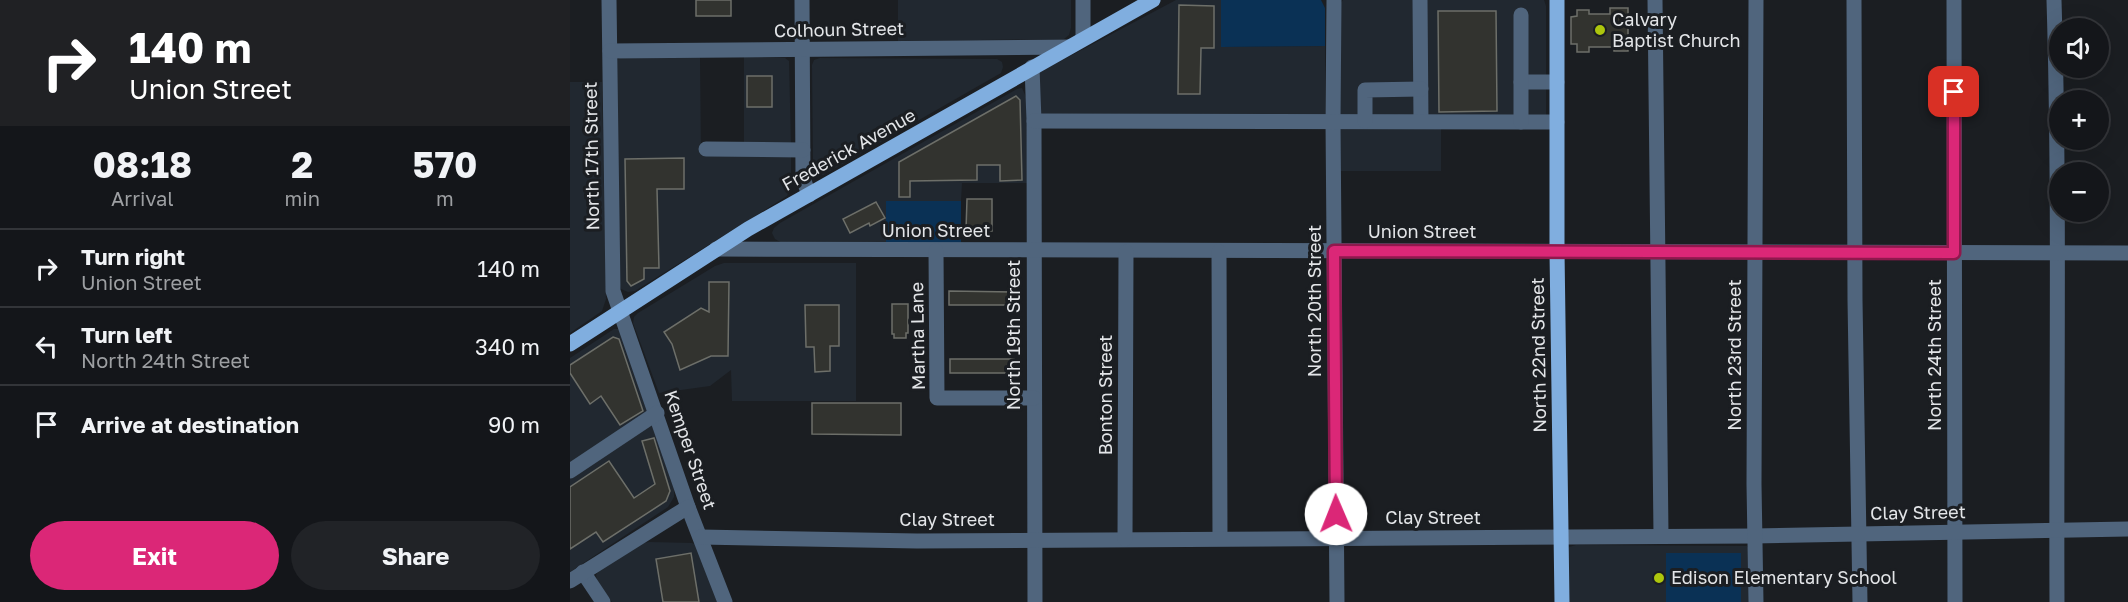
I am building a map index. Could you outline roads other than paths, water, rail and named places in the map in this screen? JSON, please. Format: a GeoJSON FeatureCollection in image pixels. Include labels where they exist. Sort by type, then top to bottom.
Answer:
{"type":"FeatureCollection","features":[{"type":"Feature","properties":{"kind":"main road","name":"Frederick Avenue"},"geometry":{"type":"LineString","coordinates":[[570,344],[716,249],[1153,0]]}},
{"type":"Feature","properties":{"kind":"main road","name":"North 22nd Street"},"geometry":{"type":"LineString","coordinates":[[1557,0],[1557,251],[1562,602]]}},
{"type":"Feature","properties":{"kind":"street","name":"North 17th Street"},"geometry":{"type":"LineString","coordinates":[[609,0],[613,291],[620,311]]}},
{"type":"Feature","properties":{"kind":"street"},"geometry":{"type":"LineString","coordinates":[[802,0],[803,178],[809,195]]}},
{"type":"Feature","properties":{"kind":"street"},"geometry":{"type":"LineString","coordinates":[[1083,0],[1083,38]]}},
{"type":"Feature","properties":{"kind":"street","name":"North 20th Street"},"geometry":{"type":"LineString","coordinates":[[1334,0],[1337,602]]}},
{"type":"Feature","properties":{"kind":"street"},"geometry":{"type":"LineString","coordinates":[[1420,0],[1421,121]]}},
{"type":"Feature","properties":{"kind":"street"},"geometry":{"type":"LineString","coordinates":[[1655,0],[1661,535]]}},
{"type":"Feature","properties":{"kind":"street","name":"North 23rd Street"},"geometry":{"type":"LineString","coordinates":[[1756,0],[1754,536],[1756,602]]}},
{"type":"Feature","properties":{"kind":"street"},"geometry":{"type":"LineString","coordinates":[[1854,0],[1860,602]]}},
{"type":"Feature","properties":{"kind":"street","name":"North 24th Street"},"geometry":{"type":"LineString","coordinates":[[1954,0],[1955,602]]}},
{"type":"Feature","properties":{"kind":"street"},"geometry":{"type":"LineString","coordinates":[[2054,0],[2058,127],[2056,253],[2058,602]]}},
{"type":"Feature","properties":{"kind":"street"},"geometry":{"type":"LineString","coordinates":[[1521,15],[1521,122]]}},
{"type":"Feature","properties":{"kind":"street","name":"Colhoun Street"},"geometry":{"type":"LineString","coordinates":[[610,51],[1069,47]]}},
{"type":"Feature","properties":{"kind":"street","name":"North 19th Street"},"geometry":{"type":"LineString","coordinates":[[1032,67],[1035,602]]}},
{"type":"Feature","properties":{"kind":"street"},"geometry":{"type":"LineString","coordinates":[[1521,82],[1557,82]]}},
{"type":"Feature","properties":{"kind":"street"},"geometry":{"type":"LineString","coordinates":[[1365,121],[1365,90],[1421,89]]}},
{"type":"Feature","properties":{"kind":"street"},"geometry":{"type":"LineString","coordinates":[[1034,121],[1557,122]]}},
{"type":"Feature","properties":{"kind":"street"},"geometry":{"type":"LineString","coordinates":[[706,149],[803,150]]}},
{"type":"Feature","properties":{"kind":"street","name":"Union Street"},"geometry":{"type":"LineString","coordinates":[[716,249],[1126,252],[2128,253]]}},
{"type":"Feature","properties":{"kind":"street","name":"Martha Lane"},"geometry":{"type":"LineString","coordinates":[[936,251],[937,398],[1034,399]]}},
{"type":"Feature","properties":{"kind":"street","name":"Bonton Street"},"geometry":{"type":"LineString","coordinates":[[1125,539],[1126,252]]}},
{"type":"Feature","properties":{"kind":"street"},"geometry":{"type":"LineString","coordinates":[[1219,252],[1220,538]]}},
{"type":"Feature","properties":{"kind":"street","name":"Kemper Street"},"geometry":{"type":"LineString","coordinates":[[620,311],[688,507],[725,602]]}},
{"type":"Feature","properties":{"kind":"street"},"geometry":{"type":"LineString","coordinates":[[570,471],[657,413]]}},
{"type":"Feature","properties":{"kind":"street"},"geometry":{"type":"LineString","coordinates":[[603,602],[577,576],[688,507]]}},
{"type":"Feature","properties":{"kind":"street","name":"Clay Street"},"geometry":{"type":"LineString","coordinates":[[701,537],[918,541],[1754,536],[2128,529]]}},
{"type":"Feature","properties":{"kind":"place","name":"Calvary Baptist Church"},"geometry":{"type":"Point","coordinates":[1600,30]}},
{"type":"Feature","properties":{"kind":"place","name":"Edison Elementary School"},"geometry":{"type":"Point","coordinates":[1659,578]}}]}
